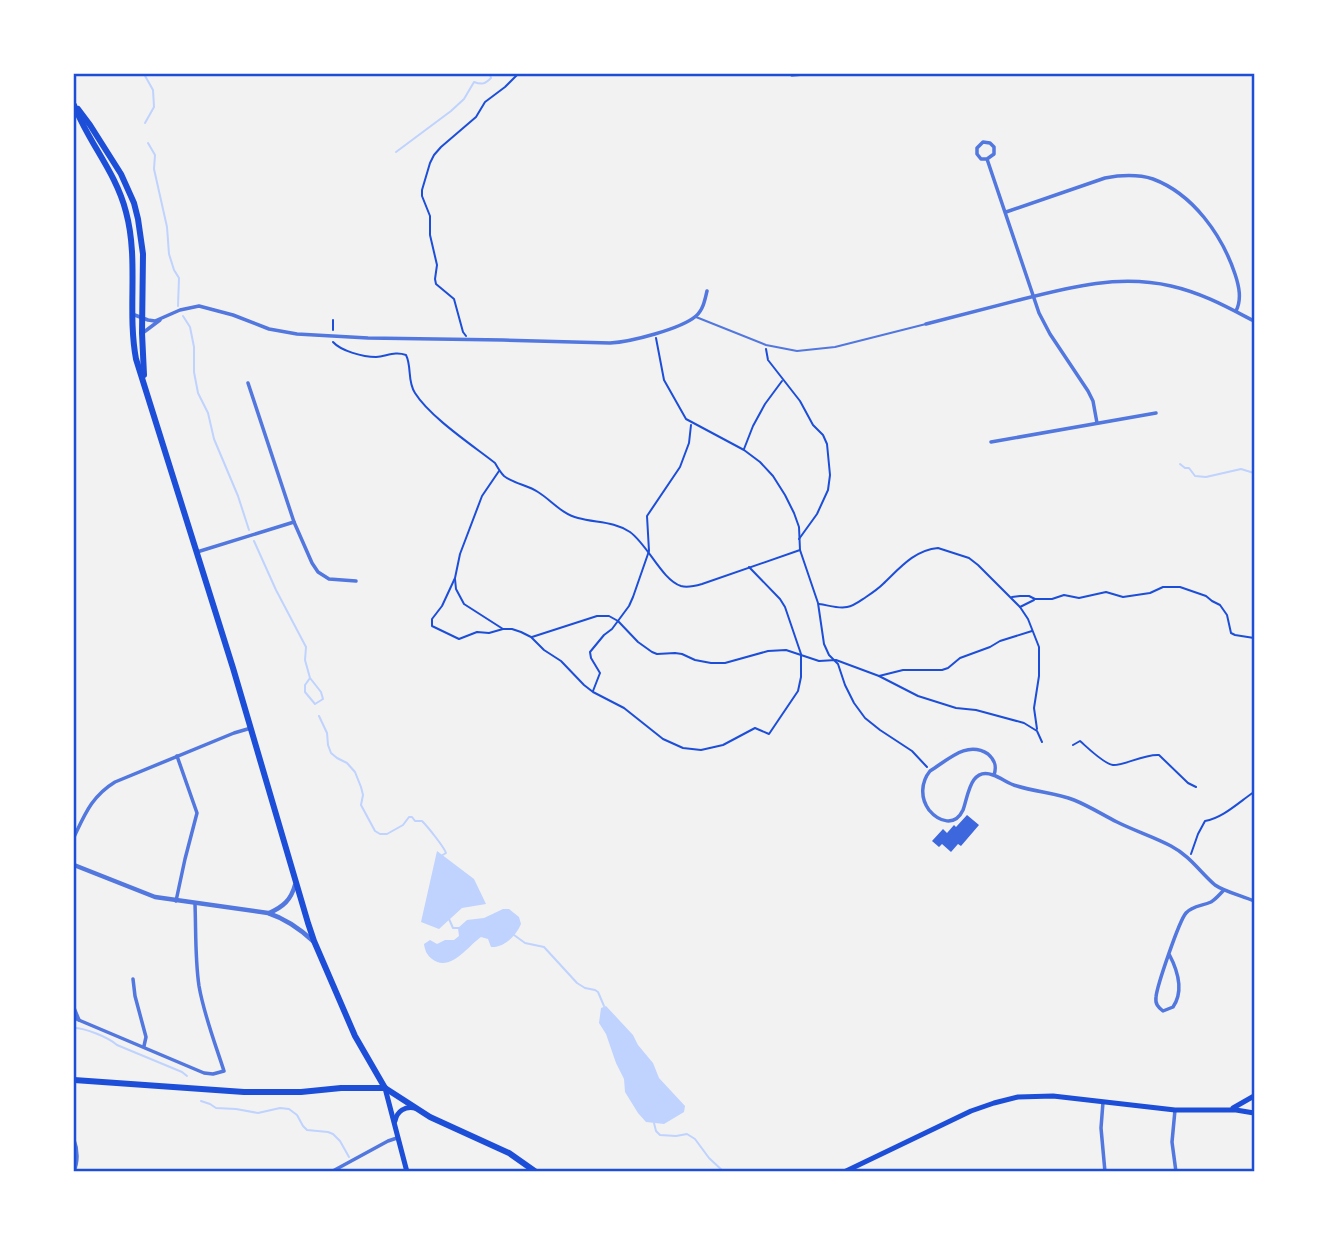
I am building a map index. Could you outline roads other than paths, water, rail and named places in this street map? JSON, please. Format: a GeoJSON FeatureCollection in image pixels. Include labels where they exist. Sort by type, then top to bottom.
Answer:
{"type":"FeatureCollection","features":[{"type":"Feature","properties":{"kind":"main road"},"geometry":{"type":"LineString","coordinates":[[74,105],[84,128],[115,180],[127,215],[132,246],[132,314],[136,359],[314,942],[352,1030],[385,1088],[407,1171]]}},
{"type":"Feature","properties":{"kind":"main road"},"geometry":{"type":"LineString","coordinates":[[74,105],[121,174],[134,203],[143,254],[142,333],[146,388]]}},
{"type":"Feature","properties":{"kind":"main road"},"geometry":{"type":"LineString","coordinates":[[74,1080],[244,1092],[385,1088],[441,1123],[510,1154],[536,1171]]}},
{"type":"Feature","properties":{"kind":"main road"},"geometry":{"type":"LineString","coordinates":[[844,1171],[960,1116],[1002,1101],[1026,1096],[1175,1110],[1255,1112]]}},
{"type":"Feature","properties":{"kind":"main road"},"geometry":{"type":"LineString","coordinates":[[1226,1110],[1255,1096]]}},
{"type":"Feature","properties":{"kind":"main road"},"geometry":{"type":"LineString","coordinates":[[394,1124],[400,1111],[408,1107],[415,1108]]}},
{"type":"Feature","properties":{"kind":"street"},"geometry":{"type":"LineString","coordinates":[[792,75],[803,74]]}},
{"type":"Feature","properties":{"kind":"street"},"geometry":{"type":"LineString","coordinates":[[983,142],[990,143],[994,149],[992,156],[987,159],[981,159],[977,154],[976,148],[983,142]]}},
{"type":"Feature","properties":{"kind":"street"},"geometry":{"type":"LineString","coordinates":[[987,159],[1039,313],[1088,391],[1093,401],[1097,423]]}},
{"type":"Feature","properties":{"kind":"street"},"geometry":{"type":"LineString","coordinates":[[1006,212],[1105,178],[1137,175],[1154,180],[1184,199],[1217,235],[1226,250],[1237,283],[1240,299],[1237,311]]}},
{"type":"Feature","properties":{"kind":"street"},"geometry":{"type":"LineString","coordinates":[[926,324],[1097,282],[1138,281],[1186,290],[1212,299],[1255,321]]}},
{"type":"Feature","properties":{"kind":"street"},"geometry":{"type":"LineString","coordinates":[[132,314],[155,321],[180,310],[199,306],[269,329],[297,334],[610,343],[627,341],[679,326],[701,311],[707,291]]}},
{"type":"Feature","properties":{"kind":"street"},"geometry":{"type":"LineString","coordinates":[[142,333],[163,318]]}},
{"type":"Feature","properties":{"kind":"street"},"geometry":{"type":"LineString","coordinates":[[248,383],[294,522],[312,563],[318,572],[329,579],[356,581]]}},
{"type":"Feature","properties":{"kind":"street"},"geometry":{"type":"LineString","coordinates":[[991,442],[1156,413]]}},
{"type":"Feature","properties":{"kind":"street"},"geometry":{"type":"LineString","coordinates":[[197,552],[294,522]]}},
{"type":"Feature","properties":{"kind":"street"},"geometry":{"type":"LineString","coordinates":[[74,837],[94,799],[115,782],[234,733],[251,729]]}},
{"type":"Feature","properties":{"kind":"street"},"geometry":{"type":"LineString","coordinates":[[994,775],[996,769],[992,757],[973,748],[961,751],[926,776],[922,794],[925,804],[937,818],[949,822],[961,814],[971,783],[982,775],[994,775],[1016,786],[1078,801],[1175,848],[1190,858],[1215,885],[1255,901]]}},
{"type":"Feature","properties":{"kind":"street"},"geometry":{"type":"LineString","coordinates":[[176,901],[197,813],[177,756]]}},
{"type":"Feature","properties":{"kind":"street"},"geometry":{"type":"LineString","coordinates":[[74,864],[142,893],[176,901],[268,913],[288,921],[314,942]]}},
{"type":"Feature","properties":{"kind":"street"},"geometry":{"type":"LineString","coordinates":[[268,913],[277,910],[290,899],[296,882]]}},
{"type":"Feature","properties":{"kind":"street"},"geometry":{"type":"LineString","coordinates":[[1170,954],[1180,986],[1179,996],[1173,1007],[1163,1011],[1156,998],[1170,954],[1182,919],[1186,912],[1212,901],[1224,890]]}},
{"type":"Feature","properties":{"kind":"street"},"geometry":{"type":"LineString","coordinates":[[74,1007],[76,1019],[204,1073],[224,1071],[199,987],[195,904]]}},
{"type":"Feature","properties":{"kind":"street"},"geometry":{"type":"LineString","coordinates":[[133,979],[146,1037],[144,1046]]}},
{"type":"Feature","properties":{"kind":"street"},"geometry":{"type":"LineString","coordinates":[[1104,1102],[1101,1128],[1105,1171]]}},
{"type":"Feature","properties":{"kind":"street"},"geometry":{"type":"LineString","coordinates":[[1175,1110],[1172,1142],[1176,1171]]}},
{"type":"Feature","properties":{"kind":"street"},"geometry":{"type":"LineString","coordinates":[[331,1171],[397,1138]]}},
{"type":"Feature","properties":{"kind":"street"},"geometry":{"type":"LineString","coordinates":[[74,1140],[77,1156],[74,1171]]}},
{"type":"Feature","properties":{"kind":"lane"},"geometry":{"type":"LineString","coordinates":[[695,317],[766,345],[797,351],[844,345],[926,324]]}},
{"type":"Feature","properties":{"kind":"water"},"geometry":{"type":"Polygon","coordinates":[[[437,851],[474,879],[486,904],[462,908],[439,929],[421,922],[437,851]]]}},
{"type":"Feature","properties":{"kind":"water"},"geometry":{"type":"Polygon","coordinates":[[[509,909],[519,917],[521,924],[513,937],[505,943],[491,947],[488,939],[481,937],[458,957],[445,963],[432,959],[426,953],[424,944],[430,940],[437,944],[454,940],[459,936],[458,928],[467,920],[484,918],[509,909]]]}},
{"type":"Feature","properties":{"kind":"water"},"geometry":{"type":"Polygon","coordinates":[[[606,1006],[633,1035],[653,1063],[659,1078],[685,1106],[684,1112],[664,1124],[646,1122],[638,1113],[625,1092],[624,1079],[599,1023],[601,1008],[606,1006]]]}},
{"type":"Feature","properties":{"kind":"waterway"},"geometry":{"type":"LineString","coordinates":[[144,74],[153,90],[154,107],[145,123]]}},
{"type":"Feature","properties":{"kind":"waterway"},"geometry":{"type":"LineString","coordinates":[[396,152],[451,111],[464,99],[474,82],[485,83],[491,78],[490,74]]}},
{"type":"Feature","properties":{"kind":"waterway"},"geometry":{"type":"LineString","coordinates":[[148,143],[155,155],[154,169],[167,227],[169,254],[179,278],[178,306]]}},
{"type":"Feature","properties":{"kind":"waterway"},"geometry":{"type":"LineString","coordinates":[[183,316],[190,327],[194,347],[194,372],[198,393],[208,413],[214,439],[249,530]]}},
{"type":"Feature","properties":{"kind":"waterway"},"geometry":{"type":"LineString","coordinates":[[1180,464],[1189,468],[1195,476],[1206,477],[1241,469],[1254,473]]}},
{"type":"Feature","properties":{"kind":"waterway"},"geometry":{"type":"LineString","coordinates":[[254,541],[306,647],[305,660],[310,678],[323,699],[315,704],[305,692],[305,685],[310,678]]}},
{"type":"Feature","properties":{"kind":"waterway"},"geometry":{"type":"LineString","coordinates":[[319,716],[327,733],[331,753],[355,772],[363,795],[361,805],[375,831],[387,834],[412,817],[415,821],[422,821],[439,842],[446,853],[441,856]]}},
{"type":"Feature","properties":{"kind":"waterway"},"geometry":{"type":"LineString","coordinates":[[449,919],[453,928],[459,928]]}},
{"type":"Feature","properties":{"kind":"waterway"},"geometry":{"type":"LineString","coordinates":[[514,935],[525,943],[544,947],[577,983],[598,992],[604,1006]]}},
{"type":"Feature","properties":{"kind":"waterway"},"geometry":{"type":"LineString","coordinates":[[74,1028],[108,1039],[187,1076]]}},
{"type":"Feature","properties":{"kind":"waterway"},"geometry":{"type":"LineString","coordinates":[[201,1101],[216,1108],[258,1113],[280,1108],[289,1109],[297,1115],[307,1130],[333,1134],[349,1157]]}},
{"type":"Feature","properties":{"kind":"waterway"},"geometry":{"type":"LineString","coordinates":[[654,1123],[660,1135],[687,1134],[695,1139],[724,1172]]}}]}
